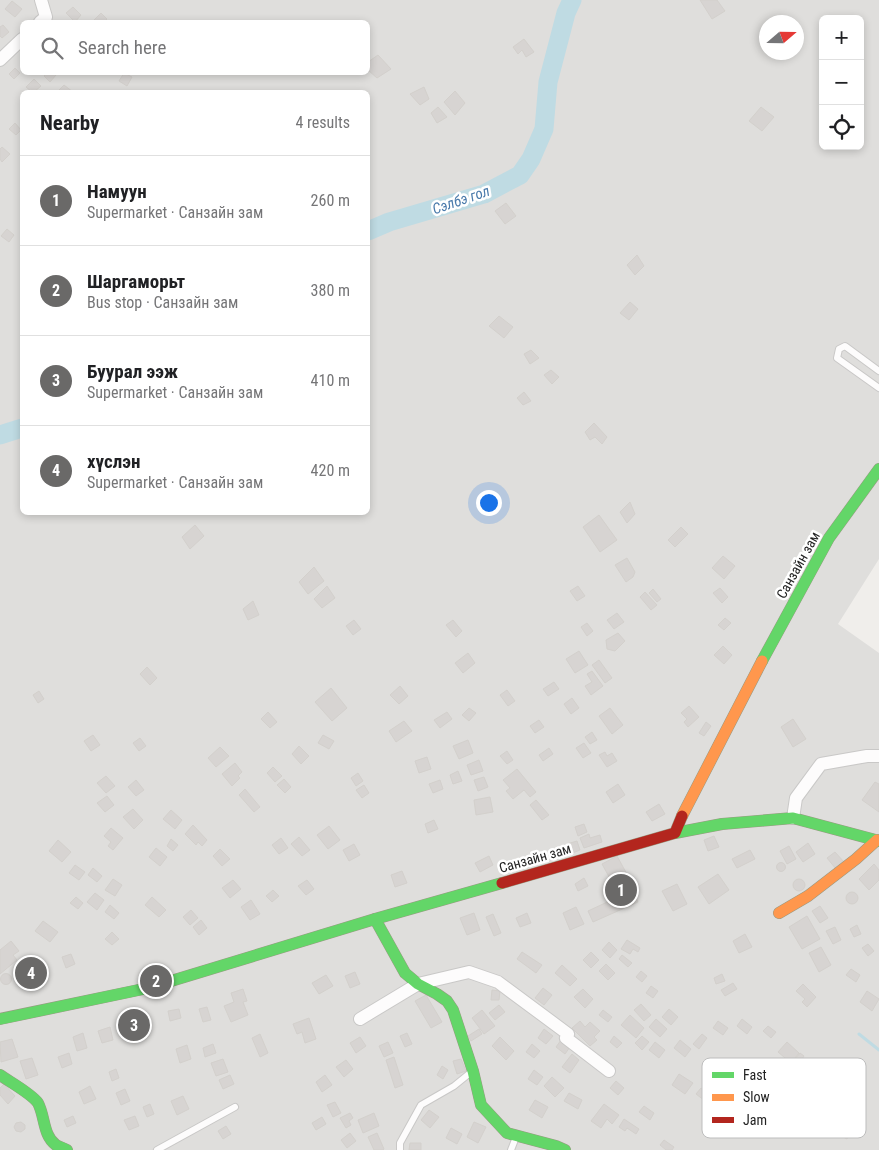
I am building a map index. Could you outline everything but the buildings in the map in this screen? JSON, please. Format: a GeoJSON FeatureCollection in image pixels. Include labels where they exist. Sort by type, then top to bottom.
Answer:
{"type":"FeatureCollection","features":[{"type":"Feature","properties":{"kind":"main road","name":"Санзайн зам"},"geometry":{"type":"LineString","coordinates":[[0,1020],[148,988],[375,919],[674,833],[778,631],[830,538],[879,469]]}},
{"type":"Feature","properties":{"kind":"main road"},"geometry":{"type":"LineString","coordinates":[[674,833],[722,824],[792,818],[878,840]]}},
{"type":"Feature","properties":{"kind":"main road"},"geometry":{"type":"LineString","coordinates":[[779,913],[808,896],[878,840]]}},
{"type":"Feature","properties":{"kind":"main road"},"geometry":{"type":"LineString","coordinates":[[375,919],[405,973],[418,984],[438,994],[453,1010],[482,1105],[507,1133],[558,1149]]}},
{"type":"Feature","properties":{"kind":"main road"},"geometry":{"type":"LineString","coordinates":[[0,1075],[39,1102],[49,1135],[55,1144],[67,1150]]}},
{"type":"Feature","properties":{"kind":"street"},"geometry":{"type":"LineString","coordinates":[[41,0],[46,17],[42,20]]}},
{"type":"Feature","properties":{"kind":"street"},"geometry":{"type":"LineString","coordinates":[[0,60],[20,41]]}},
{"type":"Feature","properties":{"kind":"street"},"geometry":{"type":"LineString","coordinates":[[792,818],[796,798],[821,764],[867,756],[879,756]]}},
{"type":"Feature","properties":{"kind":"street"},"geometry":{"type":"LineString","coordinates":[[360,1019],[418,984],[469,972],[498,982],[568,1034],[566,1038],[609,1071]]}},
{"type":"Feature","properties":{"kind":"lane"},"geometry":{"type":"LineString","coordinates":[[879,372],[845,346],[839,349],[837,358],[879,388]]}},
{"type":"Feature","properties":{"kind":"lane"},"geometry":{"type":"LineString","coordinates":[[400,1150],[400,1143],[421,1106],[454,1086],[473,1071]]}},
{"type":"Feature","properties":{"kind":"lane"},"geometry":{"type":"LineString","coordinates":[[157,1150],[235,1107]]}},
{"type":"Feature","properties":{"kind":"lane"},"geometry":{"type":"LineString","coordinates":[[511,1150],[517,1136]]}},
{"type":"Feature","properties":{"kind":"shaded area"},"geometry":{"type":"Polygon","coordinates":[[[0,0],[879,0],[879,559],[838,624],[879,653],[879,1150],[0,1150],[0,0]]]}},
{"type":"Feature","properties":{"kind":"waterway","name":"Сэлбэ гол"},"geometry":{"type":"LineString","coordinates":[[370,230],[389,222],[484,194],[520,175],[531,159],[544,129],[548,82],[566,13],[572,0]]}},
{"type":"Feature","properties":{"kind":"waterway","name":"Сэлбэ гол"},"geometry":{"type":"LineString","coordinates":[[0,435],[20,429]]}},
{"type":"Feature","properties":{"kind":"waterway"},"geometry":{"type":"LineString","coordinates":[[859,1034],[879,1050]]}},
{"type":"Feature","properties":{"kind":"traffic: fast"},"geometry":{"type":"LineString","coordinates":[[762,661],[829,538],[879,469]]}},
{"type":"Feature","properties":{"kind":"traffic: fast"},"geometry":{"type":"LineString","coordinates":[[675,833],[722,824],[793,818],[879,841]]}},
{"type":"Feature","properties":{"kind":"traffic: fast"},"geometry":{"type":"LineString","coordinates":[[0,1019],[148,988],[375,919],[502,883]]}},
{"type":"Feature","properties":{"kind":"traffic: fast"},"geometry":{"type":"LineString","coordinates":[[375,919],[405,973],[418,984],[447,1001],[453,1010],[473,1071],[481,1105],[507,1133],[565,1150]]}},
{"type":"Feature","properties":{"kind":"traffic: fast"},"geometry":{"type":"LineString","coordinates":[[0,1075],[26,1092],[38,1103],[46,1131],[52,1141],[67,1150]]}},
{"type":"Feature","properties":{"kind":"traffic: slow"},"geometry":{"type":"LineString","coordinates":[[682,816],[762,661]]}},
{"type":"Feature","properties":{"kind":"traffic: slow"},"geometry":{"type":"LineString","coordinates":[[779,913],[808,896],[856,859],[877,840]]}},
{"type":"Feature","properties":{"kind":"traffic: jam"},"geometry":{"type":"LineString","coordinates":[[502,883],[675,833],[682,816]]}},
{"type":"Feature","properties":{"kind":"place","name":"Намуун"},"geometry":{"type":"Point","coordinates":[621,890]}},
{"type":"Feature","properties":{"kind":"place","name":"хүслэн"},"geometry":{"type":"Point","coordinates":[31,973]}},
{"type":"Feature","properties":{"kind":"place","name":"Шаргаморьт"},"geometry":{"type":"Point","coordinates":[156,981]}},
{"type":"Feature","properties":{"kind":"place","name":"Буурал ээж"},"geometry":{"type":"Point","coordinates":[134,1025]}}]}
